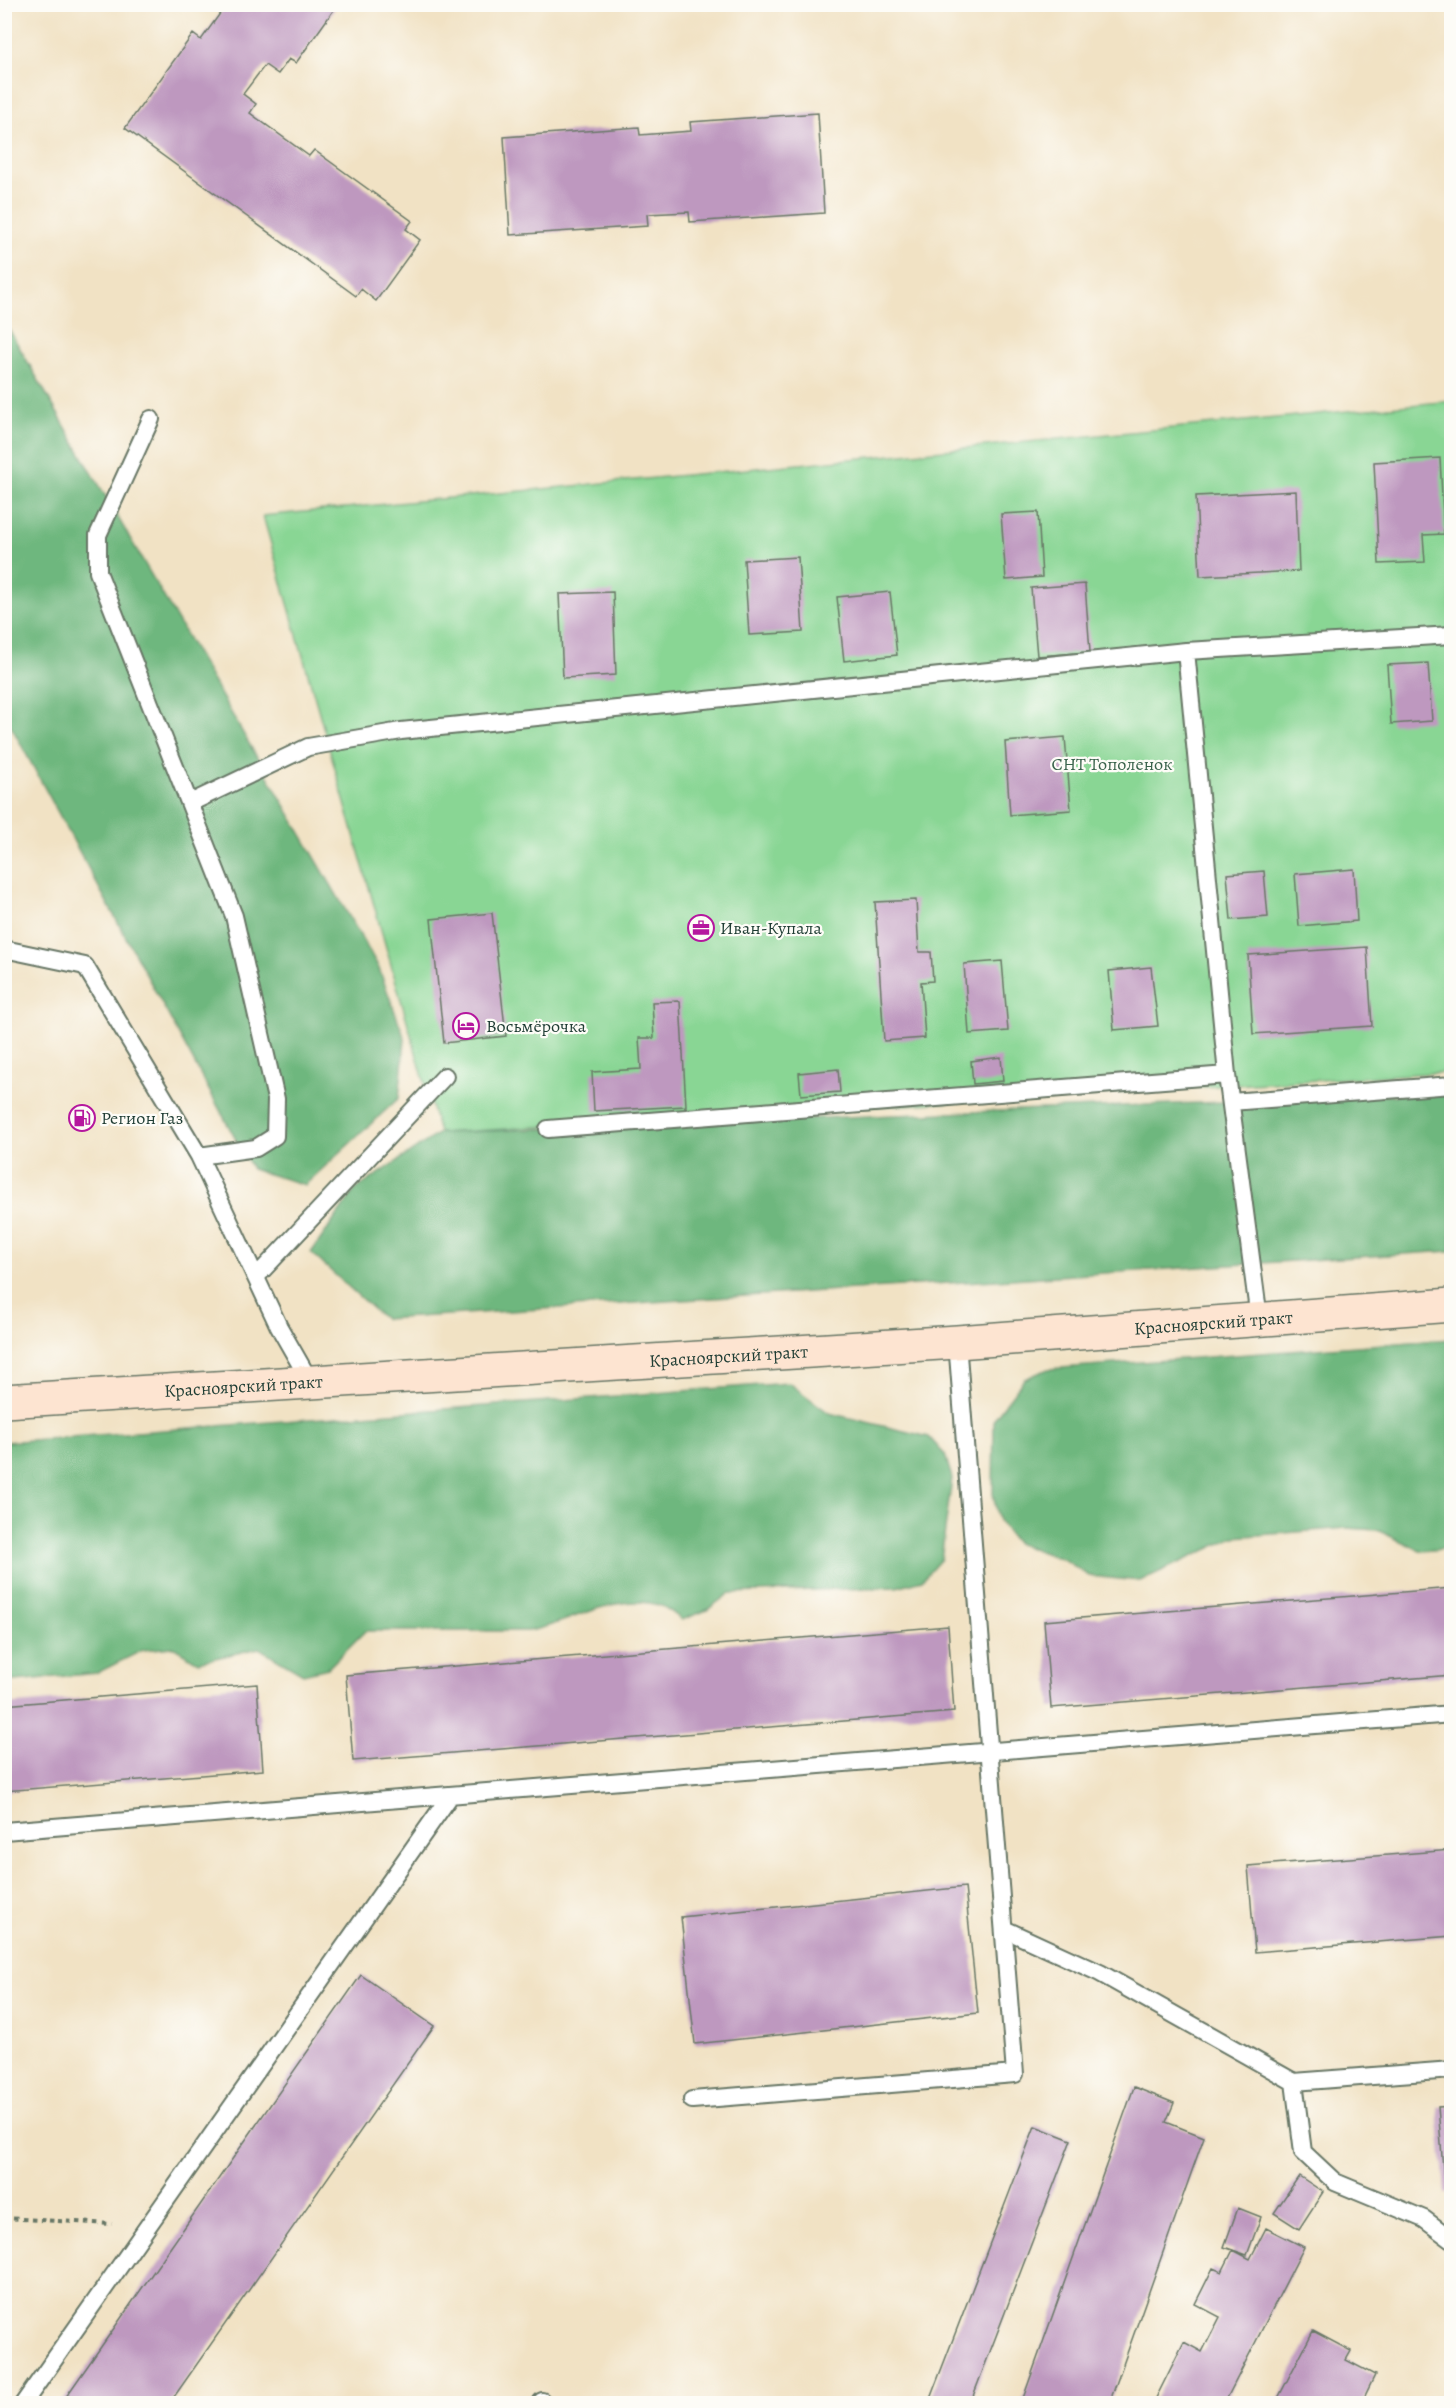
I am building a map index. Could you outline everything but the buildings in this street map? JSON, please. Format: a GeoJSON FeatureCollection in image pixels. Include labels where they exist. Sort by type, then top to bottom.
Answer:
{"type":"FeatureCollection","features":[{"type":"Feature","properties":{"kind":"main road","name":"Красноярский тракт"},"geometry":{"type":"LineString","coordinates":[[4,1401],[957,1342],[1452,1305]]}},
{"type":"Feature","properties":{"kind":"lane"},"geometry":{"type":"LineString","coordinates":[[151,419],[98,535],[98,572],[234,916],[276,1099],[275,1136],[256,1148],[199,1156]]}},
{"type":"Feature","properties":{"kind":"lane"},"geometry":{"type":"LineString","coordinates":[[190,804],[308,747],[401,731],[1186,651],[1452,635]]}},
{"type":"Feature","properties":{"kind":"lane"},"geometry":{"type":"LineString","coordinates":[[1186,651],[1227,1075],[1259,1319]]}},
{"type":"Feature","properties":{"kind":"lane"},"geometry":{"type":"LineString","coordinates":[[4,949],[85,966],[199,1156],[257,1276],[279,1328],[311,1383]]}},
{"type":"Feature","properties":{"kind":"lane"},"geometry":{"type":"LineString","coordinates":[[548,1129],[1227,1075]]}},
{"type":"Feature","properties":{"kind":"lane"},"geometry":{"type":"LineString","coordinates":[[257,1276],[445,1076]]}},
{"type":"Feature","properties":{"kind":"lane"},"geometry":{"type":"LineString","coordinates":[[1231,1102],[1452,1085]]}},
{"type":"Feature","properties":{"kind":"lane"},"geometry":{"type":"LineString","coordinates":[[692,2100],[1016,2074],[957,1342]]}},
{"type":"Feature","properties":{"kind":"lane"},"geometry":{"type":"LineString","coordinates":[[4,1832],[1452,1714]]}},
{"type":"Feature","properties":{"kind":"lane"},"geometry":{"type":"LineString","coordinates":[[23,2403],[450,1796]]}},
{"type":"Feature","properties":{"kind":"lane"},"geometry":{"type":"LineString","coordinates":[[1004,1929],[1100,1973],[1294,2082],[1452,2070]]}},
{"type":"Feature","properties":{"kind":"lane"},"geometry":{"type":"LineString","coordinates":[[1294,2082],[1303,2152],[1335,2182],[1424,2219],[1452,2240]]}},
{"type":"Feature","properties":{"kind":"path"},"geometry":{"type":"LineString","coordinates":[[4,2218],[148,2226]]}},
{"type":"Feature","properties":{"kind":"green space"},"geometry":{"type":"Polygon","coordinates":[[[4,321],[378,966],[405,1039],[399,1098],[305,1185],[252,1169],[5,715],[4,321]]]}},
{"type":"Feature","properties":{"kind":"green space","name":"СНТ Тополенок"},"geometry":{"type":"Polygon","coordinates":[[[1451,401],[1451,1072],[439,1133],[263,516],[1451,401]]]}},
{"type":"Feature","properties":{"kind":"green space"},"geometry":{"type":"Polygon","coordinates":[[[1451,1093],[1451,1251],[384,1319],[311,1253],[355,1190],[439,1133],[1451,1093]]]}},
{"type":"Feature","properties":{"kind":"green space"},"geometry":{"type":"Polygon","coordinates":[[[1451,1339],[1451,1548],[1422,1551],[1377,1530],[1347,1528],[1234,1537],[1140,1581],[1089,1576],[1065,1560],[1016,1543],[999,1521],[993,1494],[994,1419],[1024,1379],[1048,1369],[1451,1339]]]}},
{"type":"Feature","properties":{"kind":"green space"},"geometry":{"type":"Polygon","coordinates":[[[789,1383],[829,1413],[929,1437],[945,1455],[952,1478],[941,1559],[922,1580],[897,1587],[730,1593],[707,1610],[682,1620],[659,1605],[626,1602],[609,1605],[529,1631],[365,1631],[328,1668],[303,1674],[259,1648],[198,1662],[173,1647],[143,1650],[97,1673],[5,1682],[5,1442],[789,1383]]]}},
{"type":"Feature","properties":{"kind":"place","name":"Иван-Купала"},"geometry":{"type":"Point","coordinates":[701,928]}},
{"type":"Feature","properties":{"kind":"place","name":"Восьмёрочка"},"geometry":{"type":"Point","coordinates":[466,1026]}},
{"type":"Feature","properties":{"kind":"place","name":"Регион Газ"},"geometry":{"type":"Point","coordinates":[82,1118]}}]}
